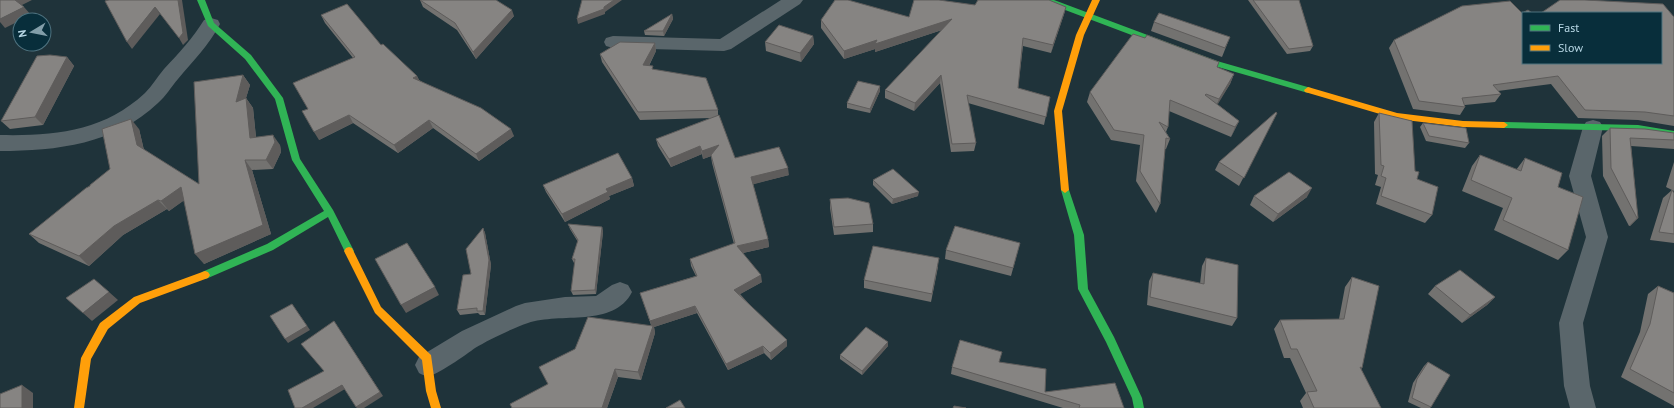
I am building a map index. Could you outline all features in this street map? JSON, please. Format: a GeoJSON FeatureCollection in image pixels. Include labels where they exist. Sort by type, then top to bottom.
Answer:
{"type":"FeatureCollection","features":[{"type":"Feature","properties":{"kind":"street"},"geometry":{"type":"LineString","coordinates":[[201,0],[211,24],[248,57],[279,98],[296,160],[330,212],[378,310],[427,358],[431,391],[436,408]]}},
{"type":"Feature","properties":{"kind":"street"},"geometry":{"type":"LineString","coordinates":[[613,42],[724,45],[794,0]]}},
{"type":"Feature","properties":{"kind":"street"},"geometry":{"type":"LineString","coordinates":[[1047,0],[1214,63],[1397,116],[1463,124],[1638,128],[1674,134]]}},
{"type":"Feature","properties":{"kind":"street"},"geometry":{"type":"LineString","coordinates":[[1096,0],[1080,35],[1058,111],[1064,186],[1079,235],[1083,289],[1110,340],[1137,398],[1139,408]]}},
{"type":"Feature","properties":{"kind":"street"},"geometry":{"type":"LineString","coordinates":[[0,144],[50,143],[80,137],[109,128],[151,99],[206,33],[211,24]]}},
{"type":"Feature","properties":{"kind":"street"},"geometry":{"type":"LineString","coordinates":[[1583,408],[1577,386],[1571,323],[1597,237],[1580,176],[1593,127]]}},
{"type":"Feature","properties":{"kind":"street"},"geometry":{"type":"LineString","coordinates":[[79,408],[86,358],[104,326],[137,300],[196,279],[270,247],[330,212]]}},
{"type":"Feature","properties":{"kind":"street"},"geometry":{"type":"LineString","coordinates":[[428,365],[471,338],[525,313],[565,307],[600,306],[620,292]]}},
{"type":"Feature","properties":{"kind":"building"},"geometry":{"type":"Polygon","coordinates":[[[0,0],[15,0],[24,7],[12,12],[0,19],[0,0]]]}},
{"type":"Feature","properties":{"kind":"building"},"geometry":{"type":"Polygon","coordinates":[[[178,0],[183,33],[179,38],[155,7],[127,42],[105,1],[178,0]]]}},
{"type":"Feature","properties":{"kind":"building"},"geometry":{"type":"Polygon","coordinates":[[[420,0],[496,0],[512,10],[473,52],[455,23],[420,0]]]}},
{"type":"Feature","properties":{"kind":"building"},"geometry":{"type":"Polygon","coordinates":[[[582,0],[614,0],[604,7],[604,9],[577,19],[582,0]]]}},
{"type":"Feature","properties":{"kind":"building"},"geometry":{"type":"Polygon","coordinates":[[[835,0],[848,0],[909,17],[914,0],[939,0],[975,5],[978,0],[1049,0],[1066,7],[1053,45],[1023,38],[1018,88],[1050,97],[1046,117],[967,95],[976,143],[952,144],[941,75],[915,103],[885,90],[952,19],[875,44],[877,40],[844,51],[821,20],[835,0]]]}},
{"type":"Feature","properties":{"kind":"building"},"geometry":{"type":"Polygon","coordinates":[[[1253,0],[1299,0],[1313,46],[1289,49],[1253,0]]]}},
{"type":"Feature","properties":{"kind":"building"},"geometry":{"type":"Polygon","coordinates":[[[1560,0],[1663,4],[1674,17],[1674,116],[1645,112],[1585,110],[1558,76],[1493,85],[1501,94],[1462,98],[1465,107],[1419,101],[1394,40],[1462,6],[1510,1],[1522,13],[1522,64],[1662,64],[1662,12],[1542,12],[1560,0]]]}},
{"type":"Feature","properties":{"kind":"building"},"geometry":{"type":"Polygon","coordinates":[[[347,4],[381,45],[383,44],[417,76],[413,78],[481,108],[511,129],[476,154],[429,120],[394,145],[349,115],[314,132],[302,111],[308,109],[293,83],[355,57],[321,15],[347,4]]]}},
{"type":"Feature","properties":{"kind":"building"},"geometry":{"type":"Polygon","coordinates":[[[1159,13],[1230,37],[1225,48],[1154,22],[1159,13]]]}},
{"type":"Feature","properties":{"kind":"building"},"geometry":{"type":"Polygon","coordinates":[[[672,14],[663,31],[644,31],[672,14]]]}},
{"type":"Feature","properties":{"kind":"building"},"geometry":{"type":"Polygon","coordinates":[[[779,25],[813,36],[800,53],[765,42],[779,25]]]}},
{"type":"Feature","properties":{"kind":"building"},"geometry":{"type":"Polygon","coordinates":[[[1133,34],[1145,38],[1147,35],[1219,62],[1217,67],[1234,74],[1219,99],[1206,94],[1205,95],[1239,121],[1235,127],[1170,100],[1168,127],[1159,122],[1170,139],[1166,138],[1160,204],[1140,171],[1144,135],[1114,130],[1090,92],[1133,34]]]}},
{"type":"Feature","properties":{"kind":"building"},"geometry":{"type":"Polygon","coordinates":[[[620,42],[655,43],[643,65],[653,66],[652,69],[706,78],[718,110],[638,112],[600,54],[620,42]]]}},
{"type":"Feature","properties":{"kind":"building"},"geometry":{"type":"Polygon","coordinates":[[[50,55],[67,57],[35,117],[1,121],[37,56],[50,55]]]}},
{"type":"Feature","properties":{"kind":"building"},"geometry":{"type":"Polygon","coordinates":[[[243,75],[236,102],[246,98],[250,138],[273,135],[275,142],[266,160],[245,160],[263,225],[195,254],[181,187],[161,201],[158,200],[114,226],[79,256],[29,234],[110,169],[102,129],[131,119],[137,145],[199,184],[194,82],[243,75]]]}},
{"type":"Feature","properties":{"kind":"building"},"geometry":{"type":"Polygon","coordinates":[[[858,81],[880,86],[870,109],[847,103],[858,81]]]}},
{"type":"Feature","properties":{"kind":"building"},"geometry":{"type":"Polygon","coordinates":[[[1276,112],[1277,113],[1244,178],[1219,162],[1276,112]]]}},
{"type":"Feature","properties":{"kind":"building"},"geometry":{"type":"Polygon","coordinates":[[[1379,113],[1412,121],[1415,171],[1419,172],[1417,179],[1438,187],[1432,215],[1381,196],[1386,178],[1381,176],[1384,166],[1381,165],[1379,113]]]}},
{"type":"Feature","properties":{"kind":"building"},"geometry":{"type":"Polygon","coordinates":[[[719,115],[735,158],[779,147],[788,168],[751,177],[768,239],[737,246],[761,275],[734,290],[787,340],[770,353],[763,346],[726,364],[695,306],[650,321],[640,293],[697,276],[690,259],[735,243],[711,155],[719,145],[702,151],[700,146],[669,159],[656,139],[719,115]]]}},
{"type":"Feature","properties":{"kind":"building"},"geometry":{"type":"Polygon","coordinates":[[[1423,123],[1466,128],[1469,143],[1429,136],[1423,123]]]}},
{"type":"Feature","properties":{"kind":"building"},"geometry":{"type":"Polygon","coordinates":[[[1610,128],[1645,129],[1674,133],[1674,140],[1630,138],[1638,218],[1611,168],[1610,128]]]}},
{"type":"Feature","properties":{"kind":"building"},"geometry":{"type":"Polygon","coordinates":[[[618,153],[632,178],[606,189],[608,192],[562,214],[543,185],[618,153]]]}},
{"type":"Feature","properties":{"kind":"building"},"geometry":{"type":"Polygon","coordinates":[[[1480,155],[1521,171],[1525,158],[1562,173],[1558,187],[1583,197],[1568,250],[1503,220],[1512,198],[1471,180],[1480,155]]]}},
{"type":"Feature","properties":{"kind":"building"},"geometry":{"type":"Polygon","coordinates":[[[893,169],[919,192],[893,199],[873,180],[893,169]]]}},
{"type":"Feature","properties":{"kind":"building"},"geometry":{"type":"Polygon","coordinates":[[[1289,172],[1312,188],[1278,214],[1254,196],[1289,172]]]}},
{"type":"Feature","properties":{"kind":"building"},"geometry":{"type":"Polygon","coordinates":[[[1672,190],[1674,193],[1674,234],[1659,232],[1672,190]]]}},
{"type":"Feature","properties":{"kind":"building"},"geometry":{"type":"Polygon","coordinates":[[[848,198],[869,203],[873,224],[834,227],[830,199],[848,198]]]}},
{"type":"Feature","properties":{"kind":"building"},"geometry":{"type":"Polygon","coordinates":[[[568,224],[602,227],[595,290],[571,291],[575,259],[572,259],[578,240],[568,224]]]}},
{"type":"Feature","properties":{"kind":"building"},"geometry":{"type":"Polygon","coordinates":[[[955,226],[1020,243],[1013,268],[946,250],[955,226]]]}},
{"type":"Feature","properties":{"kind":"building"},"geometry":{"type":"Polygon","coordinates":[[[483,228],[489,260],[483,311],[477,311],[477,308],[457,310],[463,275],[471,274],[466,249],[483,228]]]}},
{"type":"Feature","properties":{"kind":"building"},"geometry":{"type":"Polygon","coordinates":[[[407,243],[435,287],[401,305],[375,259],[407,243]]]}},
{"type":"Feature","properties":{"kind":"building"},"geometry":{"type":"Polygon","coordinates":[[[873,246],[939,258],[932,294],[864,280],[873,246]]]}},
{"type":"Feature","properties":{"kind":"building"},"geometry":{"type":"Polygon","coordinates":[[[1206,258],[1238,265],[1237,318],[1150,297],[1153,273],[1204,284],[1206,258]]]}},
{"type":"Feature","properties":{"kind":"building"},"geometry":{"type":"Polygon","coordinates":[[[1460,270],[1495,297],[1470,315],[1435,286],[1460,270]]]}},
{"type":"Feature","properties":{"kind":"building"},"geometry":{"type":"Polygon","coordinates":[[[1352,277],[1379,286],[1362,368],[1360,367],[1381,408],[1314,408],[1307,392],[1317,391],[1297,349],[1291,349],[1280,320],[1344,319],[1352,277]]]}},
{"type":"Feature","properties":{"kind":"building"},"geometry":{"type":"Polygon","coordinates":[[[94,279],[109,292],[83,313],[66,298],[94,279]]]}},
{"type":"Feature","properties":{"kind":"building"},"geometry":{"type":"Polygon","coordinates":[[[1658,286],[1674,293],[1674,393],[1630,369],[1650,324],[1658,286]]]}},
{"type":"Feature","properties":{"kind":"building"},"geometry":{"type":"Polygon","coordinates":[[[292,304],[307,326],[285,339],[270,316],[292,304]]]}},
{"type":"Feature","properties":{"kind":"building"},"geometry":{"type":"Polygon","coordinates":[[[588,317],[653,326],[638,372],[615,369],[602,408],[512,408],[510,404],[548,384],[539,367],[575,349],[588,317]]]}},
{"type":"Feature","properties":{"kind":"building"},"geometry":{"type":"Polygon","coordinates":[[[334,321],[380,392],[356,407],[342,385],[302,408],[295,408],[288,390],[324,371],[301,344],[334,321]]]}},
{"type":"Feature","properties":{"kind":"building"},"geometry":{"type":"Polygon","coordinates":[[[866,327],[888,342],[862,371],[840,355],[866,327]]]}},
{"type":"Feature","properties":{"kind":"building"},"geometry":{"type":"Polygon","coordinates":[[[960,340],[1002,352],[999,362],[1046,369],[1045,392],[1115,383],[1124,408],[1079,408],[1080,405],[952,367],[960,340]]]}},
{"type":"Feature","properties":{"kind":"building"},"geometry":{"type":"Polygon","coordinates":[[[1428,362],[1450,375],[1431,407],[1412,398],[1417,379],[1428,362]]]}},
{"type":"Feature","properties":{"kind":"building"},"geometry":{"type":"Polygon","coordinates":[[[22,385],[22,408],[0,408],[0,394],[22,385]]]}},
{"type":"Feature","properties":{"kind":"building"},"geometry":{"type":"Polygon","coordinates":[[[680,400],[685,408],[666,408],[680,400]]]}},
{"type":"Feature","properties":{"kind":"building"},"geometry":{"type":"Polygon","coordinates":[[[954,406],[966,408],[953,408],[954,406]]]}},
{"type":"Feature","properties":{"kind":"traffic: fast"},"geometry":{"type":"LineString","coordinates":[[201,0],[211,24],[248,57],[279,98],[296,160],[330,212],[349,251]]}},
{"type":"Feature","properties":{"kind":"traffic: fast"},"geometry":{"type":"LineString","coordinates":[[1047,0],[1214,63],[1308,90]]}},
{"type":"Feature","properties":{"kind":"traffic: fast"},"geometry":{"type":"LineString","coordinates":[[1504,125],[1638,128],[1674,134]]}},
{"type":"Feature","properties":{"kind":"traffic: fast"},"geometry":{"type":"LineString","coordinates":[[1065,190],[1079,235],[1083,289],[1110,340],[1137,398],[1139,408]]}},
{"type":"Feature","properties":{"kind":"traffic: fast"},"geometry":{"type":"LineString","coordinates":[[205,275],[270,247],[330,212]]}},
{"type":"Feature","properties":{"kind":"traffic: slow"},"geometry":{"type":"LineString","coordinates":[[1065,190],[1058,111],[1080,35],[1096,0]]}},
{"type":"Feature","properties":{"kind":"traffic: slow"},"geometry":{"type":"LineString","coordinates":[[1308,90],[1397,116],[1463,124],[1504,125]]}},
{"type":"Feature","properties":{"kind":"traffic: slow"},"geometry":{"type":"LineString","coordinates":[[349,251],[378,310],[427,358],[431,391],[436,408]]}},
{"type":"Feature","properties":{"kind":"traffic: slow"},"geometry":{"type":"LineString","coordinates":[[79,408],[86,358],[104,326],[137,300],[205,275]]}}]}
